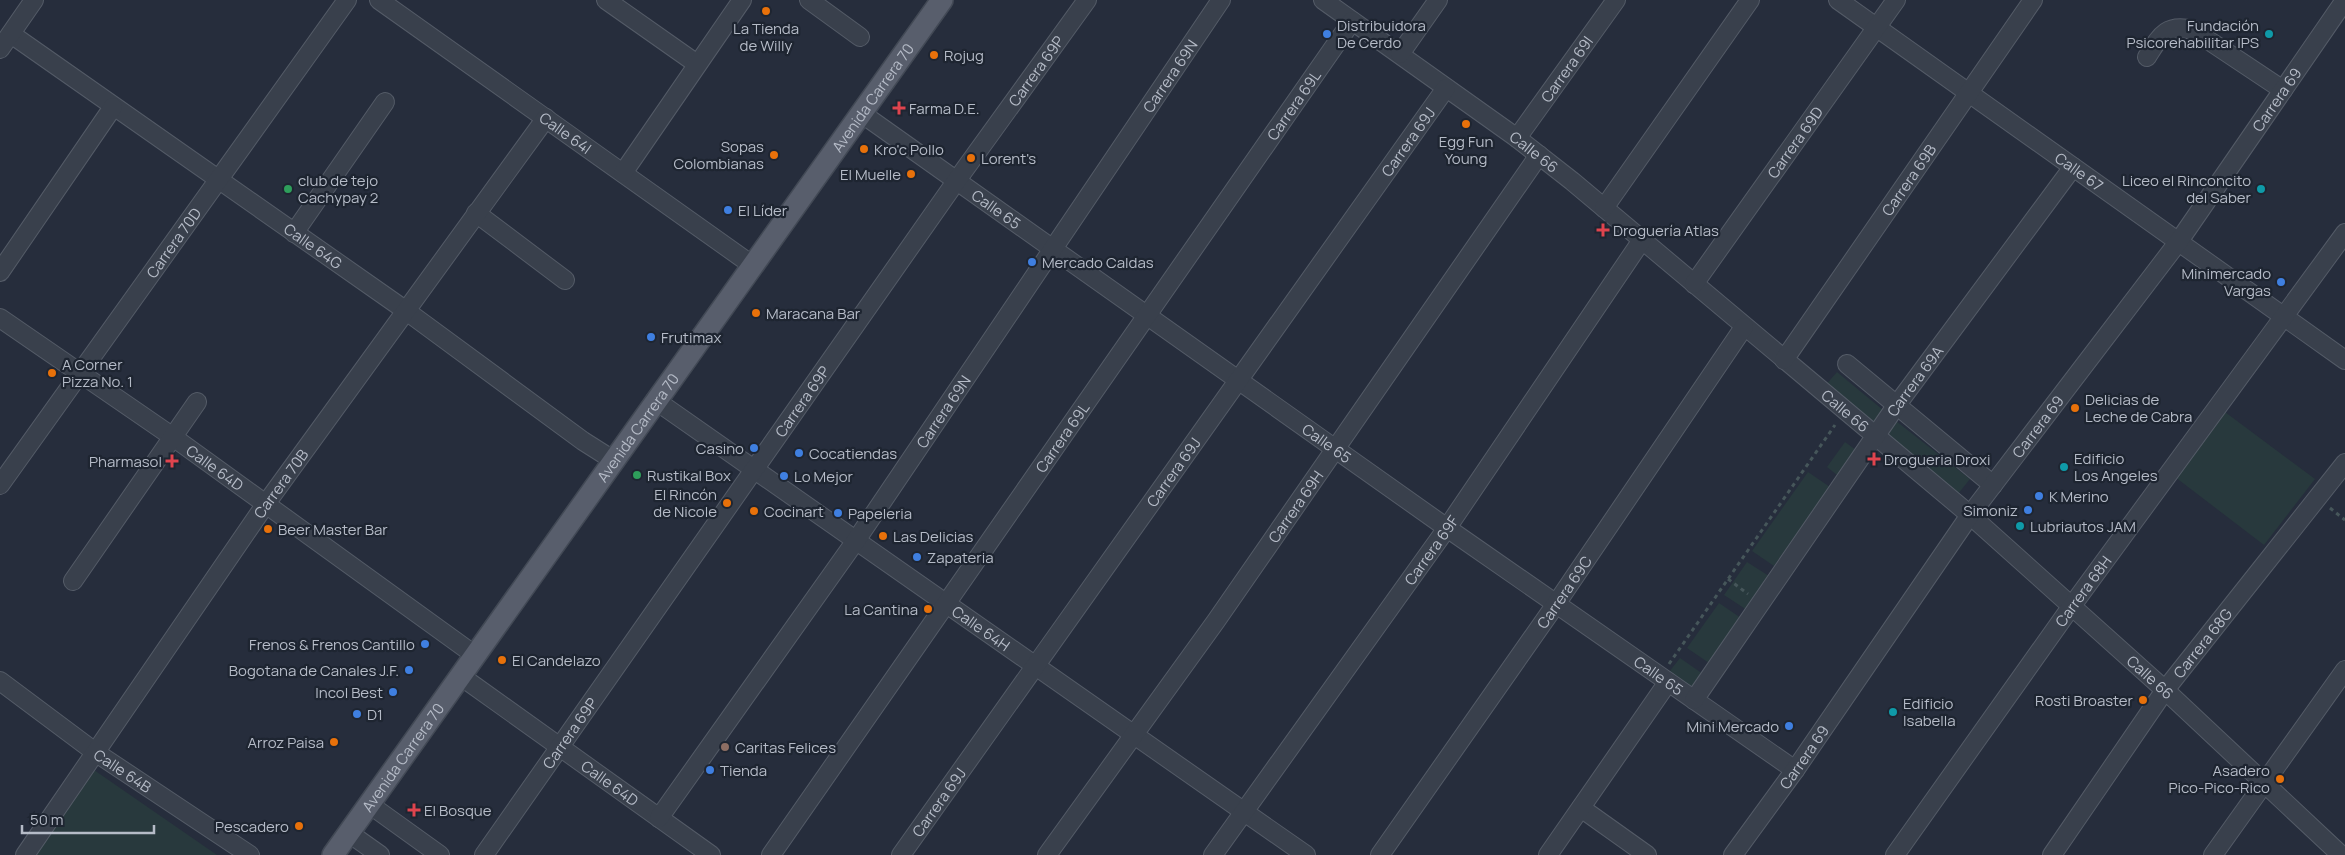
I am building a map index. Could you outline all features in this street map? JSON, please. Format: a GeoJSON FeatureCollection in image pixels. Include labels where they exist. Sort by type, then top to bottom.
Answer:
{"type":"FeatureCollection","features":[{"type":"Feature","properties":{"kind":"main road","name":"Avenida Carrera 70"},"geometry":{"type":"LineString","coordinates":[[333,855],[462,677],[655,400],[942,0]]}},
{"type":"Feature","properties":{"kind":"street"},"geometry":{"type":"LineString","coordinates":[[0,49],[34,0]]}},
{"type":"Feature","properties":{"kind":"street","name":"Carrera 70D"},"geometry":{"type":"LineString","coordinates":[[0,486],[347,0]]}},
{"type":"Feature","properties":{"kind":"street","name":"Calle 64I"},"geometry":{"type":"LineString","coordinates":[[380,0],[752,265]]}},
{"type":"Feature","properties":{"kind":"street"},"geometry":{"type":"LineString","coordinates":[[606,0],[697,64]]}},
{"type":"Feature","properties":{"kind":"street"},"geometry":{"type":"LineString","coordinates":[[623,173],[742,0]]}},
{"type":"Feature","properties":{"kind":"street"},"geometry":{"type":"LineString","coordinates":[[809,0],[860,37]]}},
{"type":"Feature","properties":{"kind":"street","name":"Carrera 69P"},"geometry":{"type":"LineString","coordinates":[[484,855],[561,748],[957,180],[1087,0]]}},
{"type":"Feature","properties":{"kind":"street","name":"Carrera 69N"},"geometry":{"type":"LineString","coordinates":[[659,818],[857,539],[1221,0]]}},
{"type":"Feature","properties":{"kind":"street","name":"Calle 66"},"geometry":{"type":"LineString","coordinates":[[1323,0],[1539,155],[1970,515],[2071,608],[2165,690],[2341,855]]}},
{"type":"Feature","properties":{"kind":"street"},"geometry":{"type":"LineString","coordinates":[[1400,54],[1438,0]]}},
{"type":"Feature","properties":{"kind":"street","name":"Carrera 69I"},"geometry":{"type":"LineString","coordinates":[[1517,138],[1616,0]]}},
{"type":"Feature","properties":{"kind":"street"},"geometry":{"type":"LineString","coordinates":[[1604,208],[1750,0]]}},
{"type":"Feature","properties":{"kind":"street","name":"Calle 67"},"geometry":{"type":"LineString","coordinates":[[1838,0],[2345,360]]}},
{"type":"Feature","properties":{"kind":"street","name":"Carrera 69D"},"geometry":{"type":"LineString","coordinates":[[1694,284],[1896,0]]}},
{"type":"Feature","properties":{"kind":"street","name":"Carrera 69B"},"geometry":{"type":"LineString","coordinates":[[1784,360],[2033,0]]}},
{"type":"Feature","properties":{"kind":"street","name":"Carrera 69"},"geometry":{"type":"LineString","coordinates":[[1734,855],[1796,770],[1970,515],[2178,241],[2345,0]]}},
{"type":"Feature","properties":{"kind":"street","name":"Carrera 69L"},"geometry":{"type":"LineString","coordinates":[[771,855],[1352,21]]}},
{"type":"Feature","properties":{"kind":"street"},"geometry":{"type":"LineString","coordinates":[[2147,57],[2161,36],[2172,27],[2181,27],[2193,30],[2283,90]]}},
{"type":"Feature","properties":{"kind":"street","name":"Calle 64G"},"geometry":{"type":"LineString","coordinates":[[11,34],[405,310],[613,460]]}},
{"type":"Feature","properties":{"kind":"street","name":"Carrera 69J"},"geometry":{"type":"LineString","coordinates":[[901,855],[1446,88]]}},
{"type":"Feature","properties":{"kind":"street"},"geometry":{"type":"LineString","coordinates":[[294,233],[385,102]]}},
{"type":"Feature","properties":{"kind":"street"},"geometry":{"type":"LineString","coordinates":[[0,272],[113,107]]}},
{"type":"Feature","properties":{"kind":"street","name":"Calle 65"},"geometry":{"type":"LineString","coordinates":[[861,113],[1447,528],[1796,770]]}},
{"type":"Feature","properties":{"kind":"street","name":"Carrera 70B"},"geometry":{"type":"LineString","coordinates":[[25,855],[265,505],[546,118]]}},
{"type":"Feature","properties":{"kind":"street","name":"Carrera 69H"},"geometry":{"type":"LineString","coordinates":[[1046,855],[1134,734],[1335,449],[1539,155]]}},
{"type":"Feature","properties":{"kind":"street","name":"Carrera 69A"},"geometry":{"type":"LineString","coordinates":[[1694,700],[1896,406],[2073,167]]}},
{"type":"Feature","properties":{"kind":"street"},"geometry":{"type":"LineString","coordinates":[[476,214],[565,280]]}},
{"type":"Feature","properties":{"kind":"street","name":"Carrera 68H"},"geometry":{"type":"LineString","coordinates":[[1895,855],[2071,608],[2345,234]]}},
{"type":"Feature","properties":{"kind":"street","name":"Carrera 69F"},"geometry":{"type":"LineString","coordinates":[[1213,855],[1447,528],[1642,240]]}},
{"type":"Feature","properties":{"kind":"street","name":"Calle 64D"},"geometry":{"type":"LineString","coordinates":[[0,318],[173,437],[476,656]]}},
{"type":"Feature","properties":{"kind":"street","name":"Carrera 69C"},"geometry":{"type":"LineString","coordinates":[[1380,855],[1556,604],[1744,327]]}},
{"type":"Feature","properties":{"kind":"street"},"geometry":{"type":"LineString","coordinates":[[1846,364],[1993,485]]}},
{"type":"Feature","properties":{"kind":"street","name":"Calle 64H"},"geometry":{"type":"LineString","coordinates":[[655,400],[756,468],[1306,855]]}},
{"type":"Feature","properties":{"kind":"street"},"geometry":{"type":"LineString","coordinates":[[73,581],[197,402]]}},
{"type":"Feature","properties":{"kind":"street","name":"Carrera 68G"},"geometry":{"type":"LineString","coordinates":[[2052,855],[2165,690],[2345,463]]}},
{"type":"Feature","properties":{"kind":"street"},"geometry":{"type":"LineString","coordinates":[[2213,855],[2345,670]]}},
{"type":"Feature","properties":{"kind":"street","name":"Calle 64D"},"geometry":{"type":"LineString","coordinates":[[462,677],[711,855]]}},
{"type":"Feature","properties":{"kind":"street"},"geometry":{"type":"LineString","coordinates":[[1548,855],[1581,808],[1664,679]]}},
{"type":"Feature","properties":{"kind":"street","name":"Calle 64B"},"geometry":{"type":"LineString","coordinates":[[0,681],[95,752],[250,855]]}},
{"type":"Feature","properties":{"kind":"street"},"geometry":{"type":"LineString","coordinates":[[369,804],[440,855]]}},
{"type":"Feature","properties":{"kind":"street"},"geometry":{"type":"LineString","coordinates":[[1581,808],[1647,855]]}},
{"type":"Feature","properties":{"kind":"street"},"geometry":{"type":"LineString","coordinates":[[349,832],[380,855]]}},
{"type":"Feature","properties":{"kind":"path"},"geometry":{"type":"LineString","coordinates":[[1664,679],[1728,578],[1845,411]]}},
{"type":"Feature","properties":{"kind":"path"},"geometry":{"type":"LineString","coordinates":[[1728,578],[1760,603]]}},
{"type":"Feature","properties":{"kind":"shaded area"},"geometry":{"type":"Polygon","coordinates":[[[1837,372],[1883,410],[1871,424],[1824,387],[1837,372]]]}},
{"type":"Feature","properties":{"kind":"shaded area"},"geometry":{"type":"Polygon","coordinates":[[[2225,412],[2315,479],[2264,545],[2175,477],[2225,412]]]}},
{"type":"Feature","properties":{"kind":"shaded area"},"geometry":{"type":"Polygon","coordinates":[[[1896,421],[1970,479],[1958,494],[1883,436],[1896,421]]]}},
{"type":"Feature","properties":{"kind":"shaded area"},"geometry":{"type":"Polygon","coordinates":[[[1845,442],[1856,450],[1837,475],[1827,467],[1845,442]]]}},
{"type":"Feature","properties":{"kind":"shaded area"},"geometry":{"type":"Polygon","coordinates":[[[1808,472],[1830,487],[1774,566],[1752,551],[1808,472]]]}},
{"type":"Feature","properties":{"kind":"shaded area"},"geometry":{"type":"Polygon","coordinates":[[[1747,562],[1769,576],[1747,610],[1724,595],[1747,562]]]}},
{"type":"Feature","properties":{"kind":"shaded area"},"geometry":{"type":"Polygon","coordinates":[[[1719,603],[1741,618],[1709,663],[1687,648],[1719,603]]]}},
{"type":"Feature","properties":{"kind":"shaded area"},"geometry":{"type":"Polygon","coordinates":[[[1680,658],[1703,674],[1692,688],[1669,672],[1680,658]]]}},
{"type":"Feature","properties":{"kind":"shaded area"},"geometry":{"type":"Polygon","coordinates":[[[94,770],[217,855],[35,855],[94,770]]]}},
{"type":"Feature","properties":{"kind":"place","name":"La Tienda de Willy"},"geometry":{"type":"Point","coordinates":[766,11]}},
{"type":"Feature","properties":{"kind":"place","name":"Distribuidora De Cerdo"},"geometry":{"type":"Point","coordinates":[1327,34]}},
{"type":"Feature","properties":{"kind":"place","name":"Fundación Psicorehabilitar IPS"},"geometry":{"type":"Point","coordinates":[2269,34]}},
{"type":"Feature","properties":{"kind":"place","name":"Rojug"},"geometry":{"type":"Point","coordinates":[934,55]}},
{"type":"Feature","properties":{"kind":"place","name":"Farma D.E."},"geometry":{"type":"Point","coordinates":[899,108]}},
{"type":"Feature","properties":{"kind":"place","name":"Egg Fun Young"},"geometry":{"type":"Point","coordinates":[1466,124]}},
{"type":"Feature","properties":{"kind":"place","name":"Kro'c Pollo"},"geometry":{"type":"Point","coordinates":[864,149]}},
{"type":"Feature","properties":{"kind":"place","name":"Sopas Colombianas"},"geometry":{"type":"Point","coordinates":[774,155]}},
{"type":"Feature","properties":{"kind":"place","name":"Lorent's"},"geometry":{"type":"Point","coordinates":[971,158]}},
{"type":"Feature","properties":{"kind":"place","name":"El Muelle"},"geometry":{"type":"Point","coordinates":[911,174]}},
{"type":"Feature","properties":{"kind":"place","name":"club de tejo Cachypay 2"},"geometry":{"type":"Point","coordinates":[288,189]}},
{"type":"Feature","properties":{"kind":"place","name":"Liceo el Rinconcito del Saber"},"geometry":{"type":"Point","coordinates":[2261,189]}},
{"type":"Feature","properties":{"kind":"place","name":"El Líder"},"geometry":{"type":"Point","coordinates":[728,210]}},
{"type":"Feature","properties":{"kind":"place","name":"Droguería Atlas"},"geometry":{"type":"Point","coordinates":[1603,230]}},
{"type":"Feature","properties":{"kind":"place","name":"Mercado Caldas"},"geometry":{"type":"Point","coordinates":[1032,262]}},
{"type":"Feature","properties":{"kind":"place","name":"Minimercado Vargas"},"geometry":{"type":"Point","coordinates":[2281,282]}},
{"type":"Feature","properties":{"kind":"place","name":"Maracana Bar"},"geometry":{"type":"Point","coordinates":[756,313]}},
{"type":"Feature","properties":{"kind":"place","name":"Frutimax"},"geometry":{"type":"Point","coordinates":[651,337]}},
{"type":"Feature","properties":{"kind":"place","name":"A Corner Pizza No. 1"},"geometry":{"type":"Point","coordinates":[52,373]}},
{"type":"Feature","properties":{"kind":"place","name":"Delicias de Leche de Cabra"},"geometry":{"type":"Point","coordinates":[2075,408]}},
{"type":"Feature","properties":{"kind":"place","name":"Casino"},"geometry":{"type":"Point","coordinates":[754,448]}},
{"type":"Feature","properties":{"kind":"place","name":"Cocatiendas"},"geometry":{"type":"Point","coordinates":[799,453]}},
{"type":"Feature","properties":{"kind":"place","name":"Drogueria Droxi"},"geometry":{"type":"Point","coordinates":[1874,459]}},
{"type":"Feature","properties":{"kind":"place","name":"Pharmasol"},"geometry":{"type":"Point","coordinates":[172,461]}},
{"type":"Feature","properties":{"kind":"place","name":"Edificio Los Angeles"},"geometry":{"type":"Point","coordinates":[2064,467]}},
{"type":"Feature","properties":{"kind":"place","name":"Rustikal Box"},"geometry":{"type":"Point","coordinates":[637,475]}},
{"type":"Feature","properties":{"kind":"place","name":"Lo Mejor"},"geometry":{"type":"Point","coordinates":[784,476]}},
{"type":"Feature","properties":{"kind":"place","name":"K Merino"},"geometry":{"type":"Point","coordinates":[2039,496]}},
{"type":"Feature","properties":{"kind":"place","name":"El Rincón de Nicole"},"geometry":{"type":"Point","coordinates":[727,503]}},
{"type":"Feature","properties":{"kind":"place","name":"Simoniz"},"geometry":{"type":"Point","coordinates":[2028,510]}},
{"type":"Feature","properties":{"kind":"place","name":"Cocinart"},"geometry":{"type":"Point","coordinates":[754,511]}},
{"type":"Feature","properties":{"kind":"place","name":"Papeleria"},"geometry":{"type":"Point","coordinates":[838,513]}},
{"type":"Feature","properties":{"kind":"place","name":"Lubriautos JAM"},"geometry":{"type":"Point","coordinates":[2020,526]}},
{"type":"Feature","properties":{"kind":"place","name":"Beer Master Bar"},"geometry":{"type":"Point","coordinates":[268,529]}},
{"type":"Feature","properties":{"kind":"place","name":"Las Delicias"},"geometry":{"type":"Point","coordinates":[883,536]}},
{"type":"Feature","properties":{"kind":"place","name":"Zapateria"},"geometry":{"type":"Point","coordinates":[917,557]}},
{"type":"Feature","properties":{"kind":"place","name":"La Cantina"},"geometry":{"type":"Point","coordinates":[928,609]}},
{"type":"Feature","properties":{"kind":"place","name":"Frenos & Frenos Cantillo"},"geometry":{"type":"Point","coordinates":[425,644]}},
{"type":"Feature","properties":{"kind":"place","name":"El Candelazo"},"geometry":{"type":"Point","coordinates":[502,660]}},
{"type":"Feature","properties":{"kind":"place","name":"Bogotana de Canales J.F."},"geometry":{"type":"Point","coordinates":[409,670]}},
{"type":"Feature","properties":{"kind":"place","name":"Incol Best"},"geometry":{"type":"Point","coordinates":[393,692]}},
{"type":"Feature","properties":{"kind":"place","name":"Rosti Broaster"},"geometry":{"type":"Point","coordinates":[2143,700]}},
{"type":"Feature","properties":{"kind":"place","name":"Edificio Isabella"},"geometry":{"type":"Point","coordinates":[1893,712]}},
{"type":"Feature","properties":{"kind":"place","name":"D1"},"geometry":{"type":"Point","coordinates":[357,714]}},
{"type":"Feature","properties":{"kind":"place","name":"Mini Mercado"},"geometry":{"type":"Point","coordinates":[1789,726]}},
{"type":"Feature","properties":{"kind":"place","name":"Arroz Paisa"},"geometry":{"type":"Point","coordinates":[334,742]}},
{"type":"Feature","properties":{"kind":"place","name":"Caritas Felices"},"geometry":{"type":"Point","coordinates":[725,747]}},
{"type":"Feature","properties":{"kind":"place","name":"Tienda"},"geometry":{"type":"Point","coordinates":[710,770]}},
{"type":"Feature","properties":{"kind":"place","name":"Asadero Pico-Pico-Rico"},"geometry":{"type":"Point","coordinates":[2280,779]}},
{"type":"Feature","properties":{"kind":"place","name":"El Bosque"},"geometry":{"type":"Point","coordinates":[414,810]}},
{"type":"Feature","properties":{"kind":"place","name":"Pescadero"},"geometry":{"type":"Point","coordinates":[299,826]}}]}
